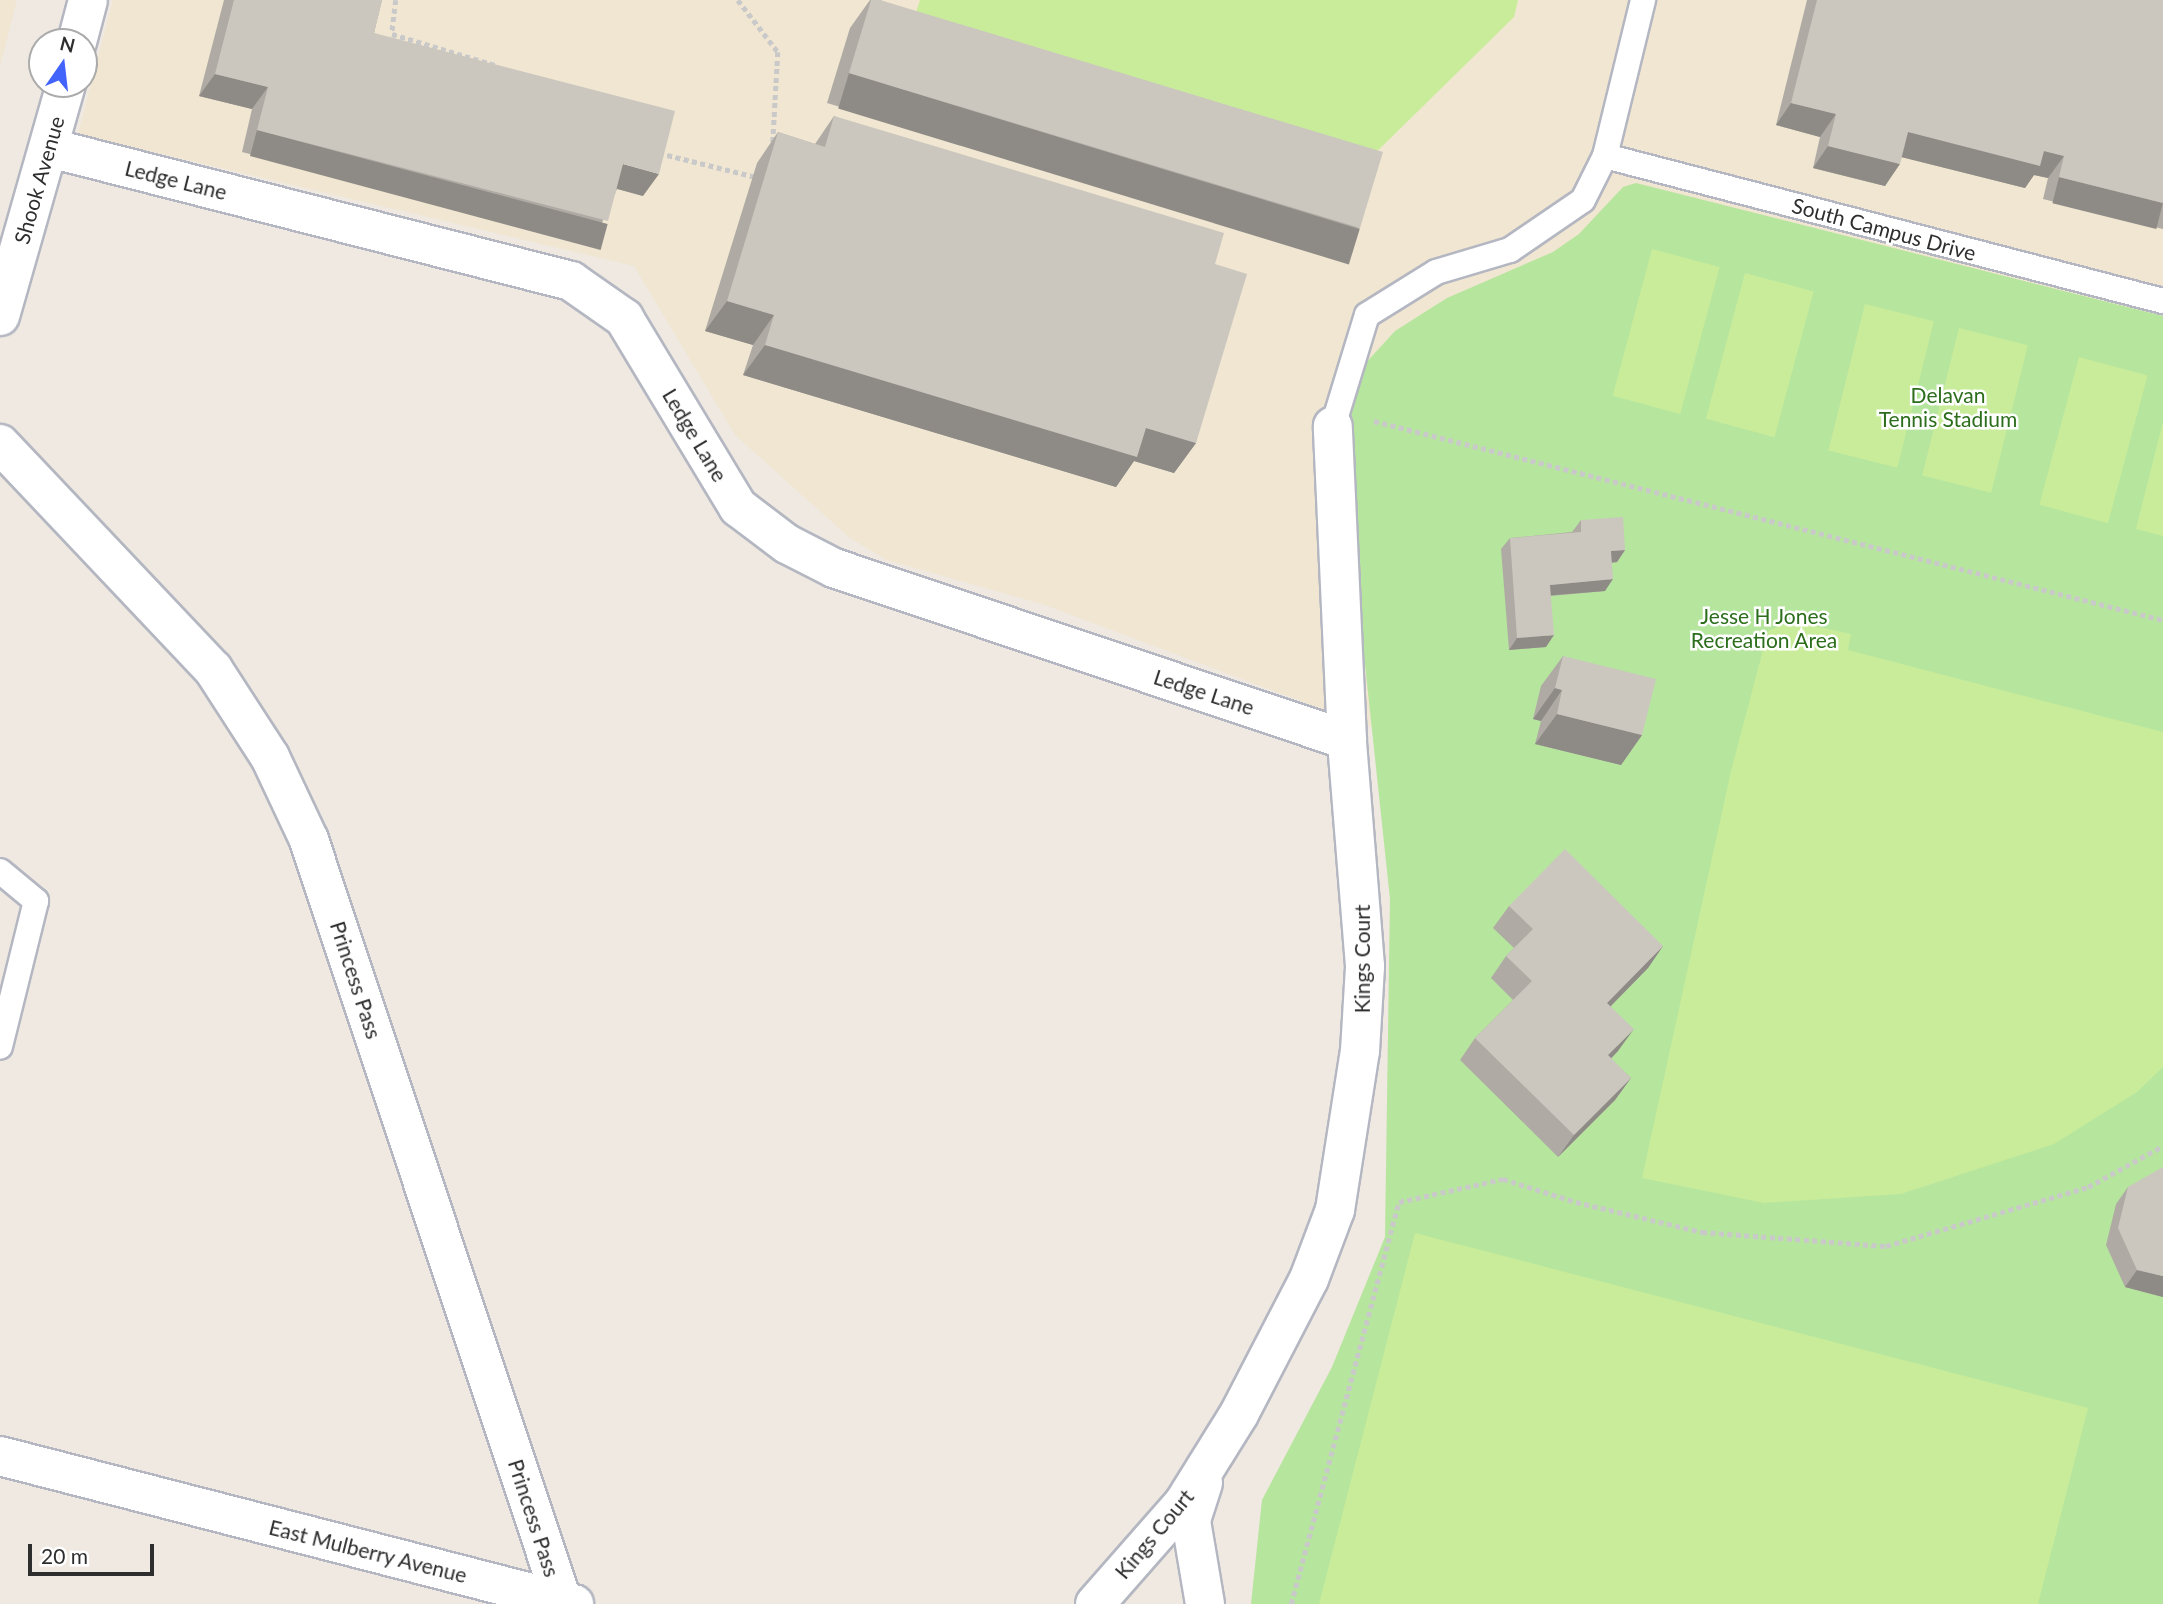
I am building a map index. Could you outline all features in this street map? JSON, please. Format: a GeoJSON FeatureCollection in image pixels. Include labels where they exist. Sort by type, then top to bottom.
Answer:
{"type":"FeatureCollection","features":[{"type":"Feature","properties":{"kind":"street"},"geometry":{"type":"LineString","coordinates":[[81,28],[88,0]]}},
{"type":"Feature","properties":{"kind":"street","name":"Shook Avenue"},"geometry":{"type":"LineString","coordinates":[[0,316],[62,98]]}},
{"type":"Feature","properties":{"kind":"street","name":"Ledge Lane"},"geometry":{"type":"LineString","coordinates":[[50,148],[571,281],[624,318],[738,507],[787,544],[834,568],[1348,740]]}},
{"type":"Feature","properties":{"kind":"street","name":"Kings Court"},"geometry":{"type":"LineString","coordinates":[[1095,1604],[1184,1504],[1309,1279],[1335,1210],[1360,1051],[1365,966],[1348,740],[1351,422]]}},
{"type":"Feature","properties":{"kind":"street","name":"Princess Pass"},"geometry":{"type":"LineString","coordinates":[[0,444],[213,669],[270,757],[309,840],[568,1603]]}},
{"type":"Feature","properties":{"kind":"street","name":"East Mulberry Avenue"},"geometry":{"type":"LineString","coordinates":[[0,1456],[568,1603]]}},
{"type":"Feature","properties":{"kind":"street","name":"Kings Court"},"geometry":{"type":"LineString","coordinates":[[1205,1604],[1191,1521],[1210,1461]]}},
{"type":"Feature","properties":{"kind":"lane"},"geometry":{"type":"LineString","coordinates":[[1351,422],[1367,315],[1436,272],[1510,250],[1583,200],[1605,156],[1643,0]]}},
{"type":"Feature","properties":{"kind":"lane","name":"South Campus Drive"},"geometry":{"type":"LineString","coordinates":[[1605,156],[2163,301]]}},
{"type":"Feature","properties":{"kind":"lane"},"geometry":{"type":"LineString","coordinates":[[0,871],[36,901],[0,1047]]}},
{"type":"Feature","properties":{"kind":"path"},"geometry":{"type":"LineString","coordinates":[[396,0],[391,34],[497,65]]}},
{"type":"Feature","properties":{"kind":"path"},"geometry":{"type":"LineString","coordinates":[[738,0],[778,52],[773,155]]}},
{"type":"Feature","properties":{"kind":"path"},"geometry":{"type":"LineString","coordinates":[[648,150],[761,178]]}},
{"type":"Feature","properties":{"kind":"path"},"geometry":{"type":"LineString","coordinates":[[1351,422],[2163,620]]}},
{"type":"Feature","properties":{"kind":"path"},"geometry":{"type":"LineString","coordinates":[[1291,1604],[1399,1202],[1503,1179],[1576,1202],[1702,1232],[1886,1246],[2088,1186],[2163,1146]]}},
{"type":"Feature","properties":{"kind":"shaded area"},"geometry":{"type":"Polygon","coordinates":[[[0,0],[17,0],[0,66],[0,0]]]}},
{"type":"Feature","properties":{"kind":"shaded area"},"geometry":{"type":"Polygon","coordinates":[[[113,0],[2163,0],[2163,1604],[1251,1604],[1262,1500],[1332,1367],[1385,1237],[1390,899],[1373,728],[1045,605],[887,560],[850,538],[735,435],[634,266],[78,134],[87,98],[98,98],[98,57],[113,0]]]}},
{"type":"Feature","properties":{"kind":"green space"},"geometry":{"type":"Polygon","coordinates":[[[920,0],[1518,0],[1514,17],[1361,167],[908,37],[920,0]]]}},
{"type":"Feature","properties":{"kind":"green space","name":"Jesse H Jones Recreation Area"},"geometry":{"type":"Polygon","coordinates":[[[1636,183],[2163,316],[2163,1604],[1251,1604],[1262,1500],[1332,1367],[1385,1237],[1390,899],[1341,439],[1363,366],[1395,331],[1447,298],[1553,252],[1579,234],[1623,187],[1636,183]]]}},
{"type":"Feature","properties":{"kind":"green space"},"geometry":{"type":"Polygon","coordinates":[[[1652,249],[1720,267],[1680,414],[1613,396],[1652,249]]]}},
{"type":"Feature","properties":{"kind":"green space"},"geometry":{"type":"Polygon","coordinates":[[[1745,273],[1814,291],[1774,437],[1706,419],[1745,273]]]}},
{"type":"Feature","properties":{"kind":"green space"},"geometry":{"type":"Polygon","coordinates":[[[1865,304],[1934,321],[1897,468],[1828,451],[1865,304]]]}},
{"type":"Feature","properties":{"kind":"green space","name":"Delavan Tennis Stadium"},"geometry":{"type":"Polygon","coordinates":[[[1959,328],[2028,345],[1991,493],[1922,475],[1959,328]]]}},
{"type":"Feature","properties":{"kind":"green space"},"geometry":{"type":"Polygon","coordinates":[[[2079,357],[2148,375],[2108,523],[2039,505],[2079,357]]]}},
{"type":"Feature","properties":{"kind":"green space"},"geometry":{"type":"Polygon","coordinates":[[[2163,422],[2163,536],[2136,529],[2163,422]]]}},
{"type":"Feature","properties":{"kind":"green space"},"geometry":{"type":"Polygon","coordinates":[[[1791,621],[1851,634],[1848,650],[2163,732],[2163,1067],[2137,1092],[2054,1144],[1901,1194],[1764,1203],[1642,1178],[1731,771],[1768,631],[1791,621]]]}},
{"type":"Feature","properties":{"kind":"green space"},"geometry":{"type":"Polygon","coordinates":[[[1415,1233],[2088,1408],[2038,1604],[1319,1604],[1415,1233]]]}},
{"type":"Feature","properties":{"kind":"building"},"geometry":{"type":"Polygon","coordinates":[[[234,0],[382,0],[374,33],[675,111],[659,174],[623,164],[608,221],[257,130],[268,87],[215,74],[234,0]]]}},
{"type":"Feature","properties":{"kind":"building"},"geometry":{"type":"Polygon","coordinates":[[[871,0],[880,0],[1383,152],[1360,228],[849,73],[871,0]]]}},
{"type":"Feature","properties":{"kind":"building"},"geometry":{"type":"Polygon","coordinates":[[[1817,0],[2163,0],[2163,203],[2059,177],[2064,156],[2044,151],[2040,166],[1908,132],[1900,164],[1828,146],[1836,114],[1791,103],[1817,0]]]}},
{"type":"Feature","properties":{"kind":"building"},"geometry":{"type":"Polygon","coordinates":[[[834,116],[1224,233],[1215,264],[1247,274],[1196,443],[1146,428],[1137,457],[765,345],[774,315],[727,301],[778,132],[825,147],[834,116]]]}},
{"type":"Feature","properties":{"kind":"building"},"geometry":{"type":"Polygon","coordinates":[[[1623,517],[1625,550],[1611,551],[1613,579],[1550,585],[1554,635],[1517,638],[1510,538],[1581,532],[1581,520],[1623,517]]]}},
{"type":"Feature","properties":{"kind":"building"},"geometry":{"type":"Polygon","coordinates":[[[1563,656],[1656,679],[1642,735],[1557,714],[1562,690],[1555,688],[1563,656]]]}},
{"type":"Feature","properties":{"kind":"building"},"geometry":{"type":"Polygon","coordinates":[[[1565,849],[1663,946],[1607,1003],[1634,1029],[1608,1055],[1631,1078],[1574,1135],[1475,1038],[1532,981],[1506,956],[1533,929],[1509,906],[1565,849]]]}},
{"type":"Feature","properties":{"kind":"building"},"geometry":{"type":"Polygon","coordinates":[[[2163,1167],[2163,1276],[2137,1270],[2118,1228],[2128,1187],[2163,1167]]]}}]}
